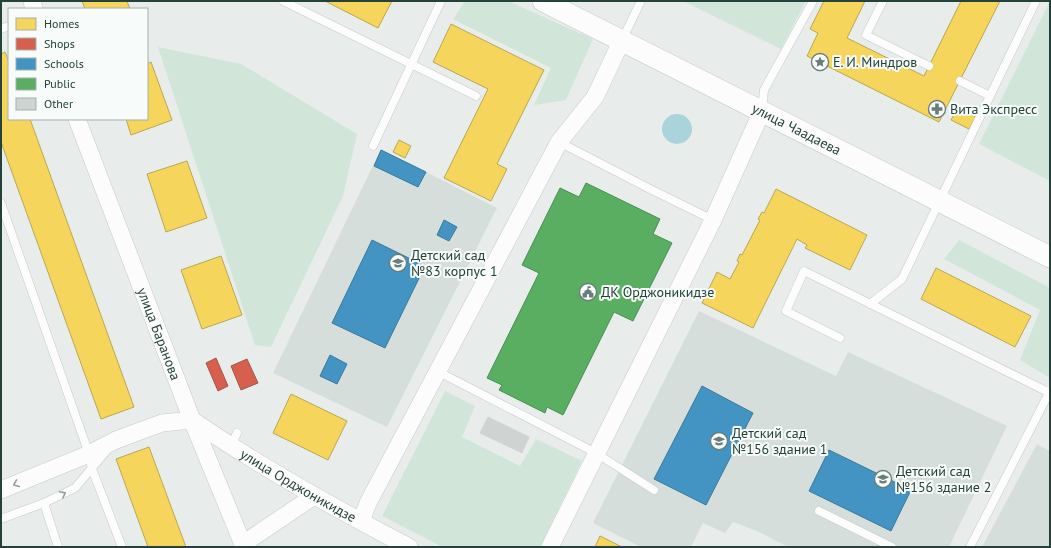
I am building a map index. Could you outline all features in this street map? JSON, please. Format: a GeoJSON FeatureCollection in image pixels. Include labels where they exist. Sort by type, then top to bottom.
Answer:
{"type":"FeatureCollection","features":[{"type":"Feature","properties":{"kind":"street","name":"улица Чаадаева"},"geometry":{"type":"LineString","coordinates":[[543,1],[1050,257]]}},
{"type":"Feature","properties":{"kind":"street"},"geometry":{"type":"LineString","coordinates":[[360,521],[368,503],[559,142],[595,97],[622,40]]}},
{"type":"Feature","properties":{"kind":"street"},"geometry":{"type":"LineString","coordinates":[[550,547],[713,220],[762,111]]}},
{"type":"Feature","properties":{"kind":"street","name":"улица Баранова"},"geometry":{"type":"LineString","coordinates":[[76,120],[192,420],[244,546]]}},
{"type":"Feature","properties":{"kind":"street"},"geometry":{"type":"LineString","coordinates":[[1,490],[91,461],[116,440],[162,423],[192,420]]}},
{"type":"Feature","properties":{"kind":"street","name":"улица Орджоникидзе"},"geometry":{"type":"LineString","coordinates":[[192,420],[234,440],[314,496],[409,547]]}},
{"type":"Feature","properties":{"kind":"street"},"geometry":{"type":"LineString","coordinates":[[244,546],[314,496]]}},
{"type":"Feature","properties":{"kind":"lane"},"geometry":{"type":"LineString","coordinates":[[283,1],[476,96]]}},
{"type":"Feature","properties":{"kind":"lane"},"geometry":{"type":"LineString","coordinates":[[373,146],[441,1]]}},
{"type":"Feature","properties":{"kind":"lane"},"geometry":{"type":"LineString","coordinates":[[622,40],[641,1]]}},
{"type":"Feature","properties":{"kind":"lane"},"geometry":{"type":"LineString","coordinates":[[762,111],[764,90],[813,1]]}},
{"type":"Feature","properties":{"kind":"lane"},"geometry":{"type":"LineString","coordinates":[[883,1],[866,35],[929,66]]}},
{"type":"Feature","properties":{"kind":"lane"},"geometry":{"type":"LineString","coordinates":[[870,304],[902,279],[1036,1]]}},
{"type":"Feature","properties":{"kind":"lane"},"geometry":{"type":"LineString","coordinates":[[960,81],[990,96]]}},
{"type":"Feature","properties":{"kind":"lane"},"geometry":{"type":"LineString","coordinates":[[559,142],[713,220]]}},
{"type":"Feature","properties":{"kind":"lane"},"geometry":{"type":"LineString","coordinates":[[1,203],[122,547]]}},
{"type":"Feature","properties":{"kind":"lane"},"geometry":{"type":"LineString","coordinates":[[840,338],[786,310],[804,271],[1050,392],[970,547]]}},
{"type":"Feature","properties":{"kind":"lane"},"geometry":{"type":"LineString","coordinates":[[437,372],[596,453],[654,490]]}},
{"type":"Feature","properties":{"kind":"lane"},"geometry":{"type":"LineString","coordinates":[[1,519],[44,504],[75,488],[91,461]]}},
{"type":"Feature","properties":{"kind":"lane"},"geometry":{"type":"LineString","coordinates":[[44,504],[58,547]]}},
{"type":"Feature","properties":{"kind":"lane"},"geometry":{"type":"LineString","coordinates":[[819,511],[892,547]]}},
{"type":"Feature","properties":{"kind":"shaded area","name":"Детский сад №83 корпус 1"},"geometry":{"type":"Polygon","coordinates":[[[381,149],[497,208],[387,427],[273,373],[381,149]]]}},
{"type":"Feature","properties":{"kind":"shaded area"},"geometry":{"type":"Polygon","coordinates":[[[699,311],[836,376],[848,352],[1007,426],[949,547],[788,547],[757,531],[733,522],[725,533],[703,523],[691,547],[641,547],[593,523],[699,311]]]}},
{"type":"Feature","properties":{"kind":"shaded area"},"geometry":{"type":"Polygon","coordinates":[[[1037,444],[1050,451],[1050,547],[982,547],[1037,444]]]}},
{"type":"Feature","properties":{"kind":"green space"},"geometry":{"type":"Polygon","coordinates":[[[465,1],[508,1],[593,39],[566,100],[534,105],[551,68],[453,19],[465,1]]]}},
{"type":"Feature","properties":{"kind":"green space"},"geometry":{"type":"Polygon","coordinates":[[[683,1],[806,1],[781,49],[683,1]]]}},
{"type":"Feature","properties":{"kind":"green space"},"geometry":{"type":"Polygon","coordinates":[[[1050,1],[1050,181],[979,144],[1050,1]]]}},
{"type":"Feature","properties":{"kind":"green space"},"geometry":{"type":"Polygon","coordinates":[[[158,47],[241,64],[357,134],[343,196],[271,347],[255,345],[158,47]]]}},
{"type":"Feature","properties":{"kind":"green space"},"geometry":{"type":"Polygon","coordinates":[[[959,240],[1050,288],[1050,378],[1020,360],[1040,310],[944,259],[959,240]]]}},
{"type":"Feature","properties":{"kind":"green space"},"geometry":{"type":"Polygon","coordinates":[[[445,391],[475,406],[462,437],[520,466],[536,439],[582,461],[540,547],[443,547],[382,516],[445,391]]]}},
{"type":"Feature","properties":{"kind":"water"},"geometry":{"type":"Polygon","coordinates":[[[677,114],[688,118],[692,129],[688,140],[677,144],[666,140],[662,129],[666,118],[677,114]]]}},
{"type":"Feature","properties":{"kind":"building: Homes"},"geometry":{"type":"Polygon","coordinates":[[[82,1],[127,1],[130,8],[85,8],[82,1]]]}},
{"type":"Feature","properties":{"kind":"building: Homes"},"geometry":{"type":"Polygon","coordinates":[[[325,1],[392,1],[378,28],[325,1]]]}},
{"type":"Feature","properties":{"kind":"building: Homes"},"geometry":{"type":"Polygon","coordinates":[[[824,1],[865,1],[847,38],[924,76],[961,1],[1000,1],[939,122],[807,56],[818,33],[810,29],[824,1]]]}},
{"type":"Feature","properties":{"kind":"building: Homes"},"geometry":{"type":"Polygon","coordinates":[[[451,24],[544,70],[497,164],[507,169],[491,201],[444,178],[488,89],[433,62],[451,24]]]}},
{"type":"Feature","properties":{"kind":"building: Homes"},"geometry":{"type":"Polygon","coordinates":[[[5,52],[8,60],[8,120],[30,120],[134,407],[101,419],[1,142],[1,54],[5,52]]]}},
{"type":"Feature","properties":{"kind":"building: Homes"},"geometry":{"type":"Polygon","coordinates":[[[151,62],[172,120],[131,135],[126,120],[148,120],[148,64],[151,62]]]}},
{"type":"Feature","properties":{"kind":"building: Homes"},"geometry":{"type":"Polygon","coordinates":[[[958,107],[976,117],[969,129],[951,120],[958,107]]]}},
{"type":"Feature","properties":{"kind":"building: Homes"},"geometry":{"type":"Polygon","coordinates":[[[399,140],[411,146],[405,158],[393,152],[399,140]]]}},
{"type":"Feature","properties":{"kind":"building: Homes"},"geometry":{"type":"Polygon","coordinates":[[[187,161],[207,218],[166,232],[147,174],[187,161]]]}},
{"type":"Feature","properties":{"kind":"building: Homes"},"geometry":{"type":"Polygon","coordinates":[[[776,189],[867,235],[850,270],[805,248],[807,245],[797,239],[753,328],[702,303],[717,272],[730,279],[739,262],[737,261],[740,254],[742,255],[760,220],[758,219],[762,212],[764,213],[776,189]]]}},
{"type":"Feature","properties":{"kind":"building: Homes"},"geometry":{"type":"Polygon","coordinates":[[[221,256],[242,315],[202,329],[181,270],[221,256]]]}},
{"type":"Feature","properties":{"kind":"building: Homes"},"geometry":{"type":"Polygon","coordinates":[[[936,268],[1031,316],[1015,347],[921,299],[936,268]]]}},
{"type":"Feature","properties":{"kind":"building: Homes"},"geometry":{"type":"Polygon","coordinates":[[[291,394],[347,421],[328,460],[273,433],[291,394]]]}},
{"type":"Feature","properties":{"kind":"building: Homes"},"geometry":{"type":"Polygon","coordinates":[[[149,447],[186,547],[148,547],[116,459],[149,447]]]}},
{"type":"Feature","properties":{"kind":"building: Homes"},"geometry":{"type":"Polygon","coordinates":[[[600,536],[622,547],[595,547],[600,536]]]}},
{"type":"Feature","properties":{"kind":"building: Shops"},"geometry":{"type":"Polygon","coordinates":[[[216,358],[228,386],[218,391],[206,363],[216,358]]]}},
{"type":"Feature","properties":{"kind":"building: Shops"},"geometry":{"type":"Polygon","coordinates":[[[247,359],[258,383],[241,390],[231,366],[247,359]]]}},
{"type":"Feature","properties":{"kind":"building: Schools"},"geometry":{"type":"Polygon","coordinates":[[[381,150],[426,172],[418,187],[374,166],[381,150]]]}},
{"type":"Feature","properties":{"kind":"building: Schools"},"geometry":{"type":"Polygon","coordinates":[[[444,220],[457,227],[449,241],[437,235],[444,220]]]}},
{"type":"Feature","properties":{"kind":"building: Schools"},"geometry":{"type":"Polygon","coordinates":[[[372,240],[425,266],[385,348],[332,323],[372,240]]]}},
{"type":"Feature","properties":{"kind":"building: Schools"},"geometry":{"type":"Polygon","coordinates":[[[330,355],[347,364],[337,384],[320,376],[330,355]]]}},
{"type":"Feature","properties":{"kind":"building: Schools"},"geometry":{"type":"Polygon","coordinates":[[[702,386],[753,413],[706,505],[654,479],[702,386]]]}},
{"type":"Feature","properties":{"kind":"building: Schools"},"geometry":{"type":"Polygon","coordinates":[[[829,450],[911,490],[891,531],[809,491],[829,450]]]}},
{"type":"Feature","properties":{"kind":"building: Public","name":"ДК Орджоникидзе"},"geometry":{"type":"Polygon","coordinates":[[[586,183],[660,219],[653,234],[672,243],[633,321],[614,312],[563,415],[547,407],[545,413],[499,390],[502,385],[487,378],[539,273],[522,265],[560,188],[579,197],[586,183]]]}},
{"type":"Feature","properties":{"kind":"building: Other"},"geometry":{"type":"Polygon","coordinates":[[[488,417],[529,437],[522,453],[480,433],[488,417]]]}},
{"type":"Feature","properties":{"kind":"place","name":"Е. И. Миндров"},"geometry":{"type":"Point","coordinates":[820,62]}},
{"type":"Feature","properties":{"kind":"place","name":"Вита Экспресс"},"geometry":{"type":"Point","coordinates":[937,109]}},
{"type":"Feature","properties":{"kind":"place","name":"Детский сад №83 корпус 1"},"geometry":{"type":"Point","coordinates":[398,263]}},
{"type":"Feature","properties":{"kind":"place","name":"ДК Орджоникидзе"},"geometry":{"type":"Point","coordinates":[588,292]}},
{"type":"Feature","properties":{"kind":"place","name":"Детский сад №156 здание 1"},"geometry":{"type":"Point","coordinates":[719,441]}},
{"type":"Feature","properties":{"kind":"place","name":"Детский сад №156 здание 2"},"geometry":{"type":"Point","coordinates":[883,479]}}]}
